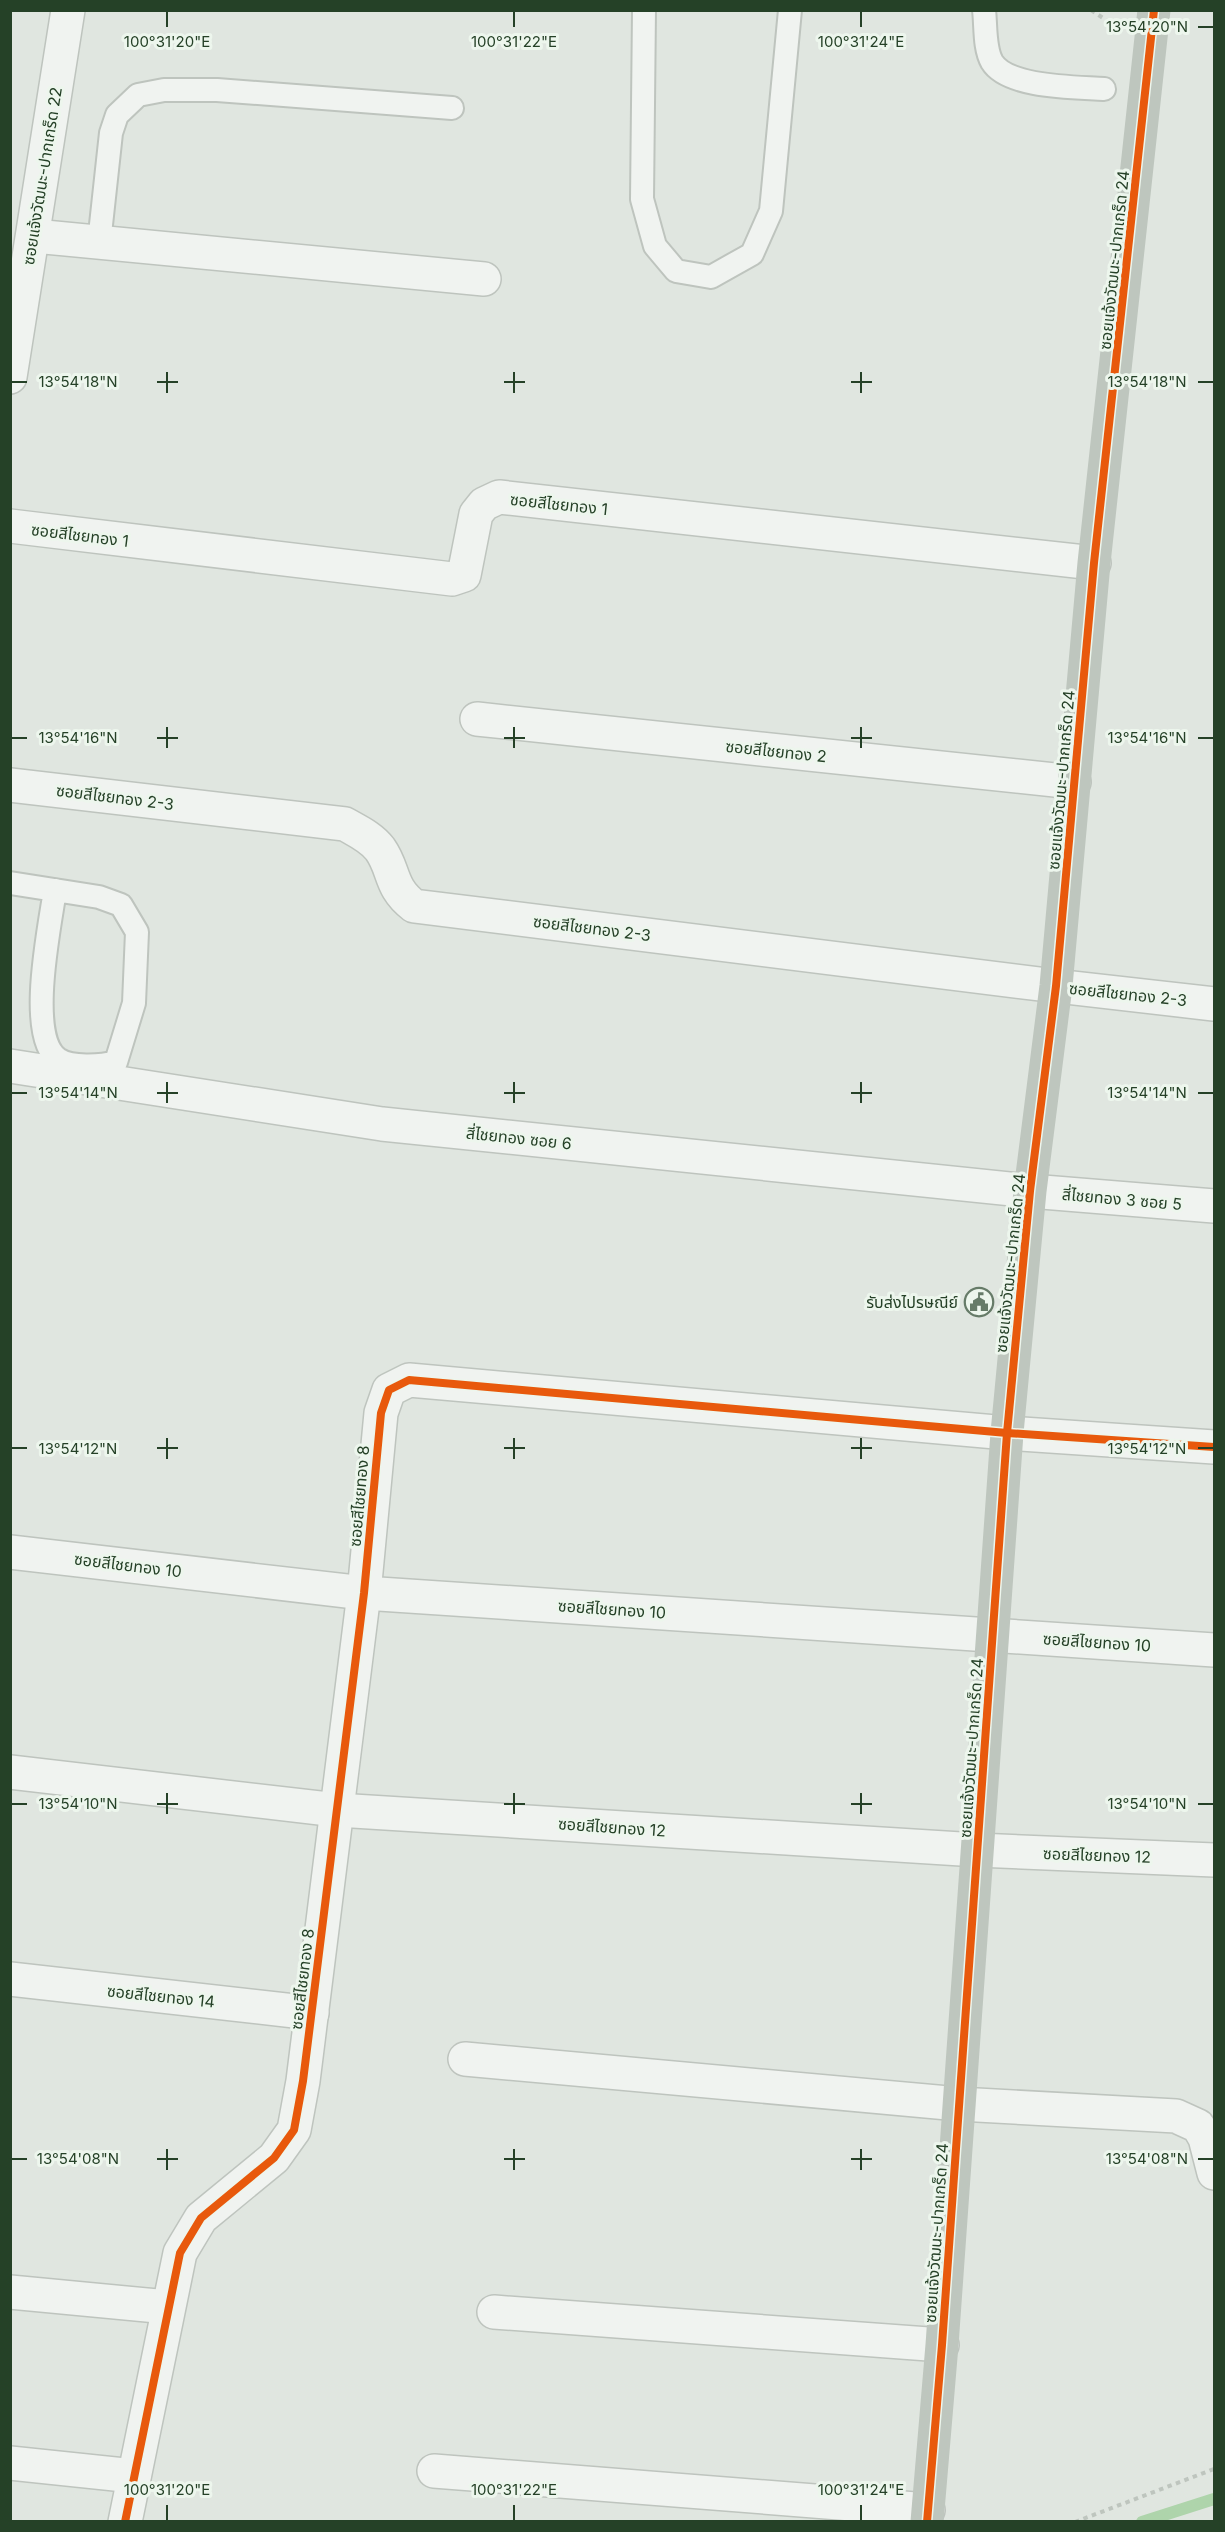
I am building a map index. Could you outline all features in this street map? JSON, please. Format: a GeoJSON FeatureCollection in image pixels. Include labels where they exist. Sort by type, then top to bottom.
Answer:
{"type":"FeatureCollection","features":[{"type":"Feature","properties":{"kind":"street","name":"ซอยแจ้งวัฒนะ-ปากเกร็ด 22"},"geometry":{"type":"LineString","coordinates":[[10,377],[68,10]]}},
{"type":"Feature","properties":{"kind":"street","name":"ซอยแจ้งวัฒนะ-ปากเกร็ด 24"},"geometry":{"type":"LineString","coordinates":[[928,2516],[1007,1433],[1030,1191],[1056,986],[1094,563],[1154,10]]}},
{"type":"Feature","properties":{"kind":"street"},"geometry":{"type":"LineString","coordinates":[[34,236],[484,279]]}},
{"type":"Feature","properties":{"kind":"street","name":"ซอยสีไชยทอง 1"},"geometry":{"type":"LineString","coordinates":[[10,526],[452,579],[464,575],[476,514],[484,504],[499,497],[1094,563]]}},
{"type":"Feature","properties":{"kind":"street","name":"ซอยสีไชยทอง 2"},"geometry":{"type":"LineString","coordinates":[[477,719],[1074,782]]}},
{"type":"Feature","properties":{"kind":"street","name":"ซอยสีไชยทอง 2-3"},"geometry":{"type":"LineString","coordinates":[[10,785],[345,824],[369,838],[381,850],[396,889],[414,906],[1215,1004]]}},
{"type":"Feature","properties":{"kind":"street","name":"สี่ไชยทอง ซอย 6"},"geometry":{"type":"LineString","coordinates":[[10,1066],[382,1124],[1030,1191]]}},
{"type":"Feature","properties":{"kind":"street","name":"สี่ไชยทอง 3 ซอย 5"},"geometry":{"type":"LineString","coordinates":[[1030,1191],[1215,1206]]}},
{"type":"Feature","properties":{"kind":"street","name":"ซอยสีไชยทอง 8"},"geometry":{"type":"LineString","coordinates":[[124,2522],[180,2253],[201,2218],[274,2158],[294,2130],[312,2013],[364,1593],[381,1413],[389,1390],[409,1380],[1007,1433]]}},
{"type":"Feature","properties":{"kind":"street"},"geometry":{"type":"LineString","coordinates":[[1007,1433],[1215,1447]]}},
{"type":"Feature","properties":{"kind":"street","name":"ซอยสีไชยทอง 10"},"geometry":{"type":"LineString","coordinates":[[10,1552],[364,1593],[1215,1650]]}},
{"type":"Feature","properties":{"kind":"street","name":"ซอยสีไชยทอง 12"},"geometry":{"type":"LineString","coordinates":[[10,1772],[337,1810],[977,1850],[1215,1860]]}},
{"type":"Feature","properties":{"kind":"street","name":"ซอยสีไชยทอง 14"},"geometry":{"type":"LineString","coordinates":[[10,1979],[312,2013]]}},
{"type":"Feature","properties":{"kind":"street"},"geometry":{"type":"LineString","coordinates":[[465,2060],[959,2104],[1176,2116],[1198,2126],[1206,2138],[1215,2173]]}},
{"type":"Feature","properties":{"kind":"street"},"geometry":{"type":"LineString","coordinates":[[10,2292],[168,2307]]}},
{"type":"Feature","properties":{"kind":"street"},"geometry":{"type":"LineString","coordinates":[[494,2312],[942,2345]]}},
{"type":"Feature","properties":{"kind":"street"},"geometry":{"type":"LineString","coordinates":[[10,2463],[134,2476]]}},
{"type":"Feature","properties":{"kind":"street"},"geometry":{"type":"LineString","coordinates":[[434,2471],[928,2516]]}},
{"type":"Feature","properties":{"kind":"lane"},"geometry":{"type":"LineString","coordinates":[[644,10],[642,199],[655,246],[676,271],[711,277],[752,254],[771,211],[790,10]]}},
{"type":"Feature","properties":{"kind":"lane"},"geometry":{"type":"LineString","coordinates":[[984,10],[989,54],[994,64],[1005,75],[1035,83],[1104,89]]}},
{"type":"Feature","properties":{"kind":"lane"},"geometry":{"type":"LineString","coordinates":[[99,243],[111,133],[117,115],[138,95],[164,90],[217,90],[452,108]]}},
{"type":"Feature","properties":{"kind":"lane"},"geometry":{"type":"LineString","coordinates":[[10,883],[55,890],[99,897],[121,905],[137,932],[134,1003],[116,1062],[92,1066],[59,1061],[50,1051],[44,1030],[41,995],[55,890]]}},
{"type":"Feature","properties":{"kind":"path"},"geometry":{"type":"LineString","coordinates":[[1091,11],[1122,30]]}},
{"type":"Feature","properties":{"kind":"path"},"geometry":{"type":"LineString","coordinates":[[1075,2522],[1215,2469]]}},
{"type":"Feature","properties":{"kind":"waterway"},"geometry":{"type":"LineString","coordinates":[[1142,2522],[1214,2499]]}},
{"type":"Feature","properties":{"kind":"cycle path"},"geometry":{"type":"LineString","coordinates":[[927,2522],[942,2345],[1007,1433],[1030,1191],[1056,986],[1094,563],[1154,10]]}},
{"type":"Feature","properties":{"kind":"cycle path"},"geometry":{"type":"LineString","coordinates":[[125,2522],[180,2253],[201,2218],[274,2158],[294,2130],[303,2081],[364,1593],[381,1413],[389,1390],[409,1380],[1007,1433],[1214,1447]]}},
{"type":"Feature","properties":{"kind":"place","name":"รับส่งไปรษณีย์"},"geometry":{"type":"Point","coordinates":[979,1302]}}]}
